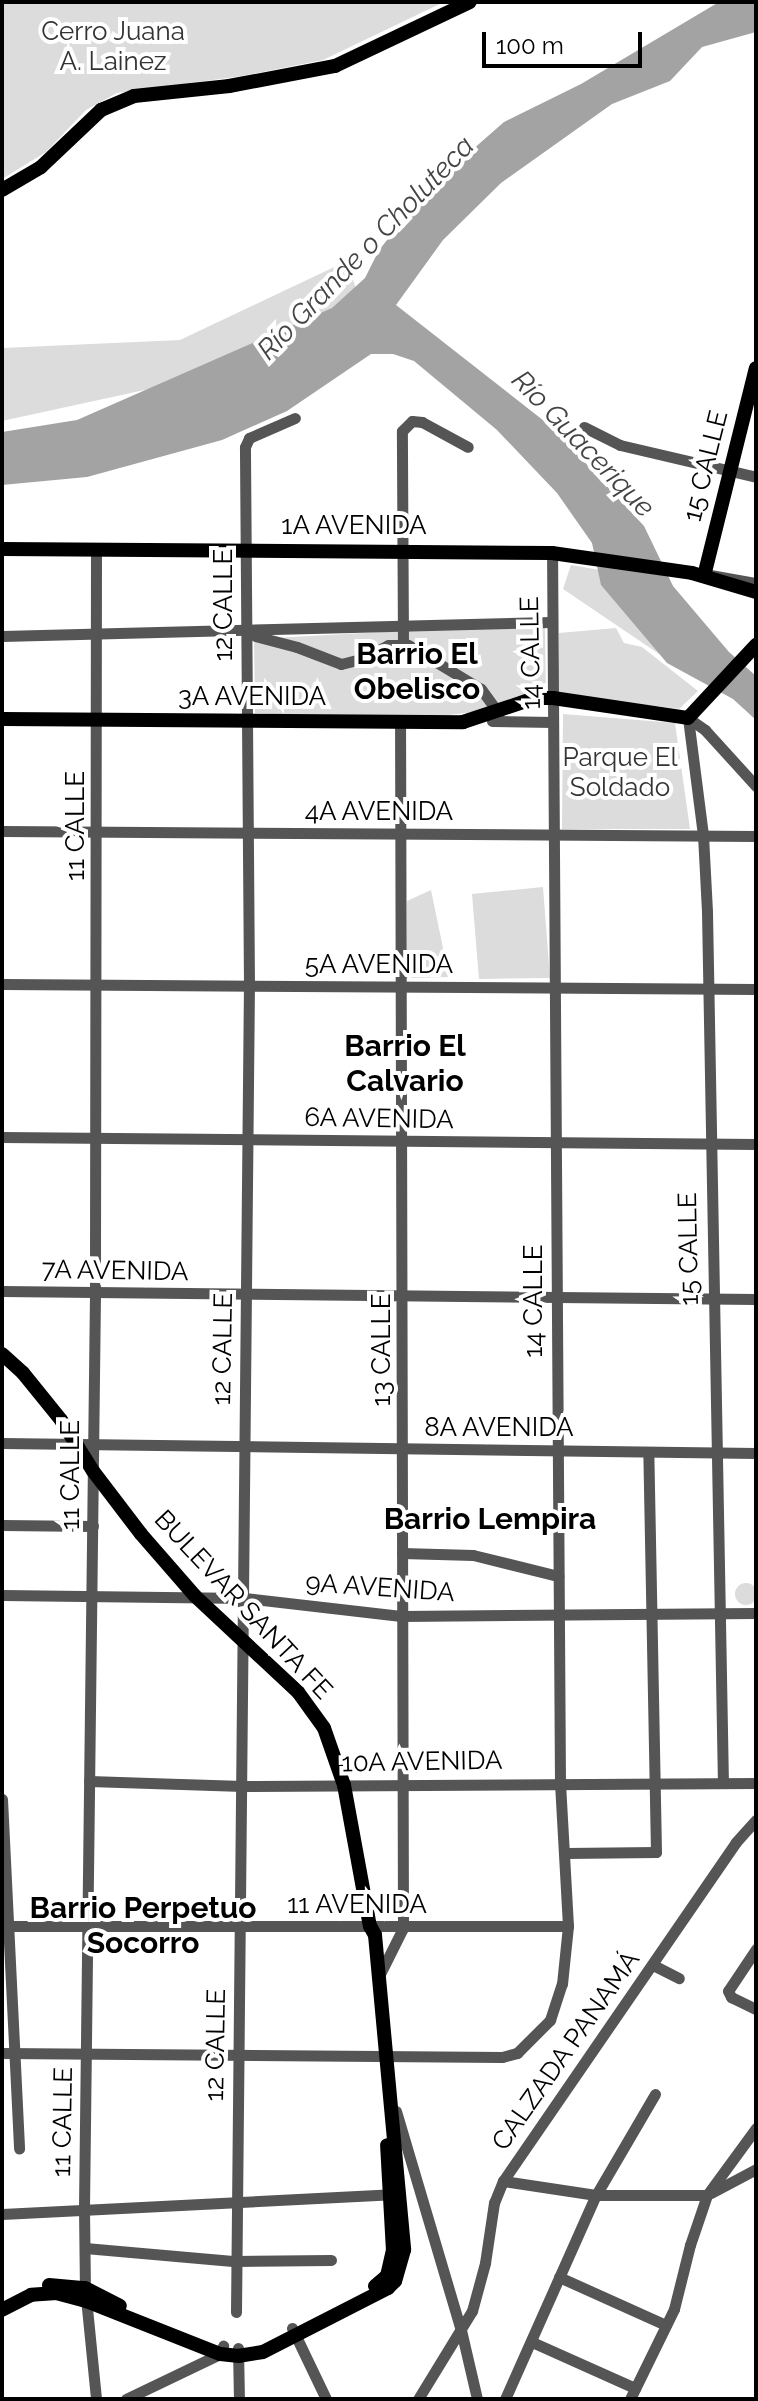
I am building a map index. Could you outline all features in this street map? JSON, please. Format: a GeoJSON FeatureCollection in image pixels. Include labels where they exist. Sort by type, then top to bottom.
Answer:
{"type":"FeatureCollection","features":[{"type":"Feature","properties":{"kind":"main road"},"geometry":{"type":"LineString","coordinates":[[2,190],[41,167],[101,110],[134,96],[229,86],[335,66],[470,2]]}},
{"type":"Feature","properties":{"kind":"main road","name":"15 CALLE"},"geometry":{"type":"LineString","coordinates":[[698,574],[730,470],[756,368]]}},
{"type":"Feature","properties":{"kind":"main road","name":"1A AVENIDA"},"geometry":{"type":"LineString","coordinates":[[2,549],[402,549],[558,553],[698,574],[756,592]]}},
{"type":"Feature","properties":{"kind":"main road"},"geometry":{"type":"LineString","coordinates":[[688,718],[756,645]]}},
{"type":"Feature","properties":{"kind":"main road","name":"3A AVENIDA"},"geometry":{"type":"LineString","coordinates":[[2,719],[475,721],[498,716],[535,698],[688,718]]}},
{"type":"Feature","properties":{"kind":"main road","name":"BULEVAR SANTA FE"},"geometry":{"type":"LineString","coordinates":[[2,1354],[23,1373],[141,1534],[195,1596],[244,1640],[311,1709],[330,1742],[344,1785],[380,1974],[384,2113],[396,2263]]}},
{"type":"Feature","properties":{"kind":"main road","name":"BULEVAR SANTA FE"},"geometry":{"type":"LineString","coordinates":[[370,1926],[367,1937],[383,2055],[391,2088],[404,2223],[396,2263]]}},
{"type":"Feature","properties":{"kind":"main road"},"geometry":{"type":"LineString","coordinates":[[2,2298],[34,2287],[58,2284],[230,2351],[263,2352],[295,2331],[388,2288],[395,2281],[396,2263]]}},
{"type":"Feature","properties":{"kind":"main road"},"geometry":{"type":"LineString","coordinates":[[2,2310],[31,2295],[86,2295]]}},
{"type":"Feature","properties":{"kind":"street","name":"12 CALLE"},"geometry":{"type":"LineString","coordinates":[[236,2312],[249,986],[245,447],[249,438],[295,418]]}},
{"type":"Feature","properties":{"kind":"street"},"geometry":{"type":"LineString","coordinates":[[403,645],[402,431],[412,421],[422,422],[468,447]]}},
{"type":"Feature","properties":{"kind":"street"},"geometry":{"type":"LineString","coordinates":[[584,427],[620,445],[756,477]]}},
{"type":"Feature","properties":{"kind":"street","name":"11 CALLE"},"geometry":{"type":"LineString","coordinates":[[96,550],[99,720],[95,1294],[84,2209],[86,2295],[96,2399]]}},
{"type":"Feature","properties":{"kind":"street","name":"14 CALLE"},"geometry":{"type":"LineString","coordinates":[[383,2055],[502,2057],[517,2053],[550,2020],[562,1984],[568,1926],[560,1782],[553,987],[555,836],[552,622],[558,553]]}},
{"type":"Feature","properties":{"kind":"street","name":"1A AVENIDA"},"geometry":{"type":"LineString","coordinates":[[698,574],[721,574],[756,583]]}},
{"type":"Feature","properties":{"kind":"street"},"geometry":{"type":"LineString","coordinates":[[2,636],[246,633],[552,622]]}},
{"type":"Feature","properties":{"kind":"street"},"geometry":{"type":"LineString","coordinates":[[246,633],[297,647],[341,664],[361,659],[388,645],[403,645],[470,681],[498,716],[553,722]]}},
{"type":"Feature","properties":{"kind":"street"},"geometry":{"type":"LineString","coordinates":[[688,718],[705,730],[756,786]]}},
{"type":"Feature","properties":{"kind":"street","name":"15 CALLE"},"geometry":{"type":"LineString","coordinates":[[688,718],[703,835],[723,1781]]}},
{"type":"Feature","properties":{"kind":"street","name":"13 CALLE"},"geometry":{"type":"LineString","coordinates":[[380,1974],[403,1928],[400,721]]}},
{"type":"Feature","properties":{"kind":"street","name":"4A AVENIDA"},"geometry":{"type":"LineString","coordinates":[[2,831],[756,836]]}},
{"type":"Feature","properties":{"kind":"street","name":"5A AVENIDA"},"geometry":{"type":"LineString","coordinates":[[2,984],[756,989]]}},
{"type":"Feature","properties":{"kind":"street","name":"6A AVENIDA"},"geometry":{"type":"LineString","coordinates":[[2,1137],[756,1144]]}},
{"type":"Feature","properties":{"kind":"street","name":"7A AVENIDA"},"geometry":{"type":"LineString","coordinates":[[2,1291],[756,1299]]}},
{"type":"Feature","properties":{"kind":"street","name":"8A AVENIDA"},"geometry":{"type":"LineString","coordinates":[[2,1443],[756,1453]]}},
{"type":"Feature","properties":{"kind":"street"},"geometry":{"type":"LineString","coordinates":[[566,1853],[656,1852],[648,1452]]}},
{"type":"Feature","properties":{"kind":"street"},"geometry":{"type":"LineString","coordinates":[[2,1525],[93,1526]]}},
{"type":"Feature","properties":{"kind":"street"},"geometry":{"type":"LineString","coordinates":[[402,1553],[473,1555],[558,1576]]}},
{"type":"Feature","properties":{"kind":"street","name":"9A AVENIDA"},"geometry":{"type":"LineString","coordinates":[[2,1595],[245,1598],[401,1616],[756,1613]]}},
{"type":"Feature","properties":{"kind":"street","name":"10A AVENIDA"},"geometry":{"type":"LineString","coordinates":[[89,1781],[243,1786],[656,1781],[756,1783]]}},
{"type":"Feature","properties":{"kind":"street"},"geometry":{"type":"LineString","coordinates":[[2,1799],[8,2053],[19,2149]]}},
{"type":"Feature","properties":{"kind":"street","name":"CALZADA PANAMÁ"},"geometry":{"type":"LineString","coordinates":[[418,2399],[472,2311],[485,2263],[494,2203],[503,2181],[736,1842],[756,1820]]}},
{"type":"Feature","properties":{"kind":"street","name":"11 AVENIDA"},"geometry":{"type":"LineString","coordinates":[[5,1926],[568,1926]]}},
{"type":"Feature","properties":{"kind":"street"},"geometry":{"type":"LineString","coordinates":[[756,1949],[728,1989],[731,1997],[756,2009]]}},
{"type":"Feature","properties":{"kind":"street"},"geometry":{"type":"LineString","coordinates":[[653,1965],[679,1978]]}},
{"type":"Feature","properties":{"kind":"street"},"geometry":{"type":"LineString","coordinates":[[8,2053],[383,2055]]}},
{"type":"Feature","properties":{"kind":"street"},"geometry":{"type":"LineString","coordinates":[[391,2088],[413,2174],[461,2330],[477,2399]]}},
{"type":"Feature","properties":{"kind":"street"},"geometry":{"type":"LineString","coordinates":[[505,2399],[596,2195],[655,2094]]}},
{"type":"Feature","properties":{"kind":"street"},"geometry":{"type":"LineString","coordinates":[[384,2113],[413,2174]]}},
{"type":"Feature","properties":{"kind":"street"},"geometry":{"type":"LineString","coordinates":[[532,2342],[632,2394],[666,2325],[707,2195],[756,2128]]}},
{"type":"Feature","properties":{"kind":"street"},"geometry":{"type":"LineString","coordinates":[[503,2181],[596,2195],[707,2195],[756,2169]]}},
{"type":"Feature","properties":{"kind":"street"},"geometry":{"type":"LineString","coordinates":[[2,2214],[391,2194]]}},
{"type":"Feature","properties":{"kind":"street"},"geometry":{"type":"LineString","coordinates":[[85,2248],[235,2261],[331,2260]]}},
{"type":"Feature","properties":{"kind":"street"},"geometry":{"type":"LineString","coordinates":[[559,2277],[666,2325]]}},
{"type":"Feature","properties":{"kind":"street"},"geometry":{"type":"LineString","coordinates":[[295,2331],[326,2399]]}},
{"type":"Feature","properties":{"kind":"street"},"geometry":{"type":"LineString","coordinates":[[126,2399],[230,2351],[239,2399]]}},
{"type":"Feature","properties":{"kind":"green space","name":"Cerro Juana A. Lainez"},"geometry":{"type":"Polygon","coordinates":[[[2,2],[444,2],[323,60],[242,76],[117,93],[86,110],[46,152],[2,179],[2,2]]]}},
{"type":"Feature","properties":{"kind":"green space"},"geometry":{"type":"Polygon","coordinates":[[[347,261],[359,298],[186,381],[2,421],[2,348],[180,340],[347,261]]]}},
{"type":"Feature","properties":{"kind":"green space"},"geometry":{"type":"Polygon","coordinates":[[[571,565],[618,573],[695,661],[696,679],[563,589],[571,565]]]}},
{"type":"Feature","properties":{"kind":"green space"},"geometry":{"type":"Polygon","coordinates":[[[545,623],[546,703],[400,721],[255,713],[254,639],[545,623]]]}},
{"type":"Feature","properties":{"kind":"green space"},"geometry":{"type":"Polygon","coordinates":[[[616,628],[624,643],[642,647],[698,691],[679,709],[558,694],[559,633],[616,628]]]}},
{"type":"Feature","properties":{"kind":"green space","name":"Parque El Soldado"},"geometry":{"type":"Polygon","coordinates":[[[563,714],[675,723],[690,829],[562,829],[563,714]]]}},
{"type":"Feature","properties":{"kind":"green space"},"geometry":{"type":"Polygon","coordinates":[[[543,887],[550,978],[479,979],[472,894],[543,887]]]}},
{"type":"Feature","properties":{"kind":"green space"},"geometry":{"type":"Polygon","coordinates":[[[431,890],[449,977],[406,978],[407,901],[431,890]]]}},
{"type":"Feature","properties":{"kind":"green space"},"geometry":{"type":"Polygon","coordinates":[[[746,1583],[757,1594],[746,1605],[735,1594],[746,1583]]]}},
{"type":"Feature","properties":{"kind":"shaded area"},"geometry":{"type":"Polygon","coordinates":[[[719,2],[756,2],[756,32],[702,47],[670,81],[612,104],[501,183],[443,240],[396,305],[553,428],[644,526],[673,586],[729,652],[756,676],[756,720],[733,699],[667,663],[601,585],[592,543],[557,493],[497,430],[414,361],[393,354],[371,354],[287,411],[222,440],[87,477],[2,485],[2,432],[77,420],[332,308],[365,278],[379,250],[431,186],[504,122],[581,84],[719,2]]]}},
{"type":"Feature","properties":{"kind":"district","name":"Barrio El Obelisco"},"geometry":{"type":"Point","coordinates":[417,671]}},
{"type":"Feature","properties":{"kind":"district","name":"Barrio El Calvario"},"geometry":{"type":"Point","coordinates":[405,1063]}},
{"type":"Feature","properties":{"kind":"district","name":"Barrio Lempira"},"geometry":{"type":"Point","coordinates":[490,1519]}},
{"type":"Feature","properties":{"kind":"district","name":"Barrio Perpetuo Socorro"},"geometry":{"type":"Point","coordinates":[143,1925]}},
{"type":"Feature","properties":{"kind":"water label","name":"Río Grande o Choluteca"},"geometry":{"type":"Point","coordinates":[366,248]}},
{"type":"Feature","properties":{"kind":"water label","name":"Río Guacerique"},"geometry":{"type":"Point","coordinates":[583,444]}}]}
